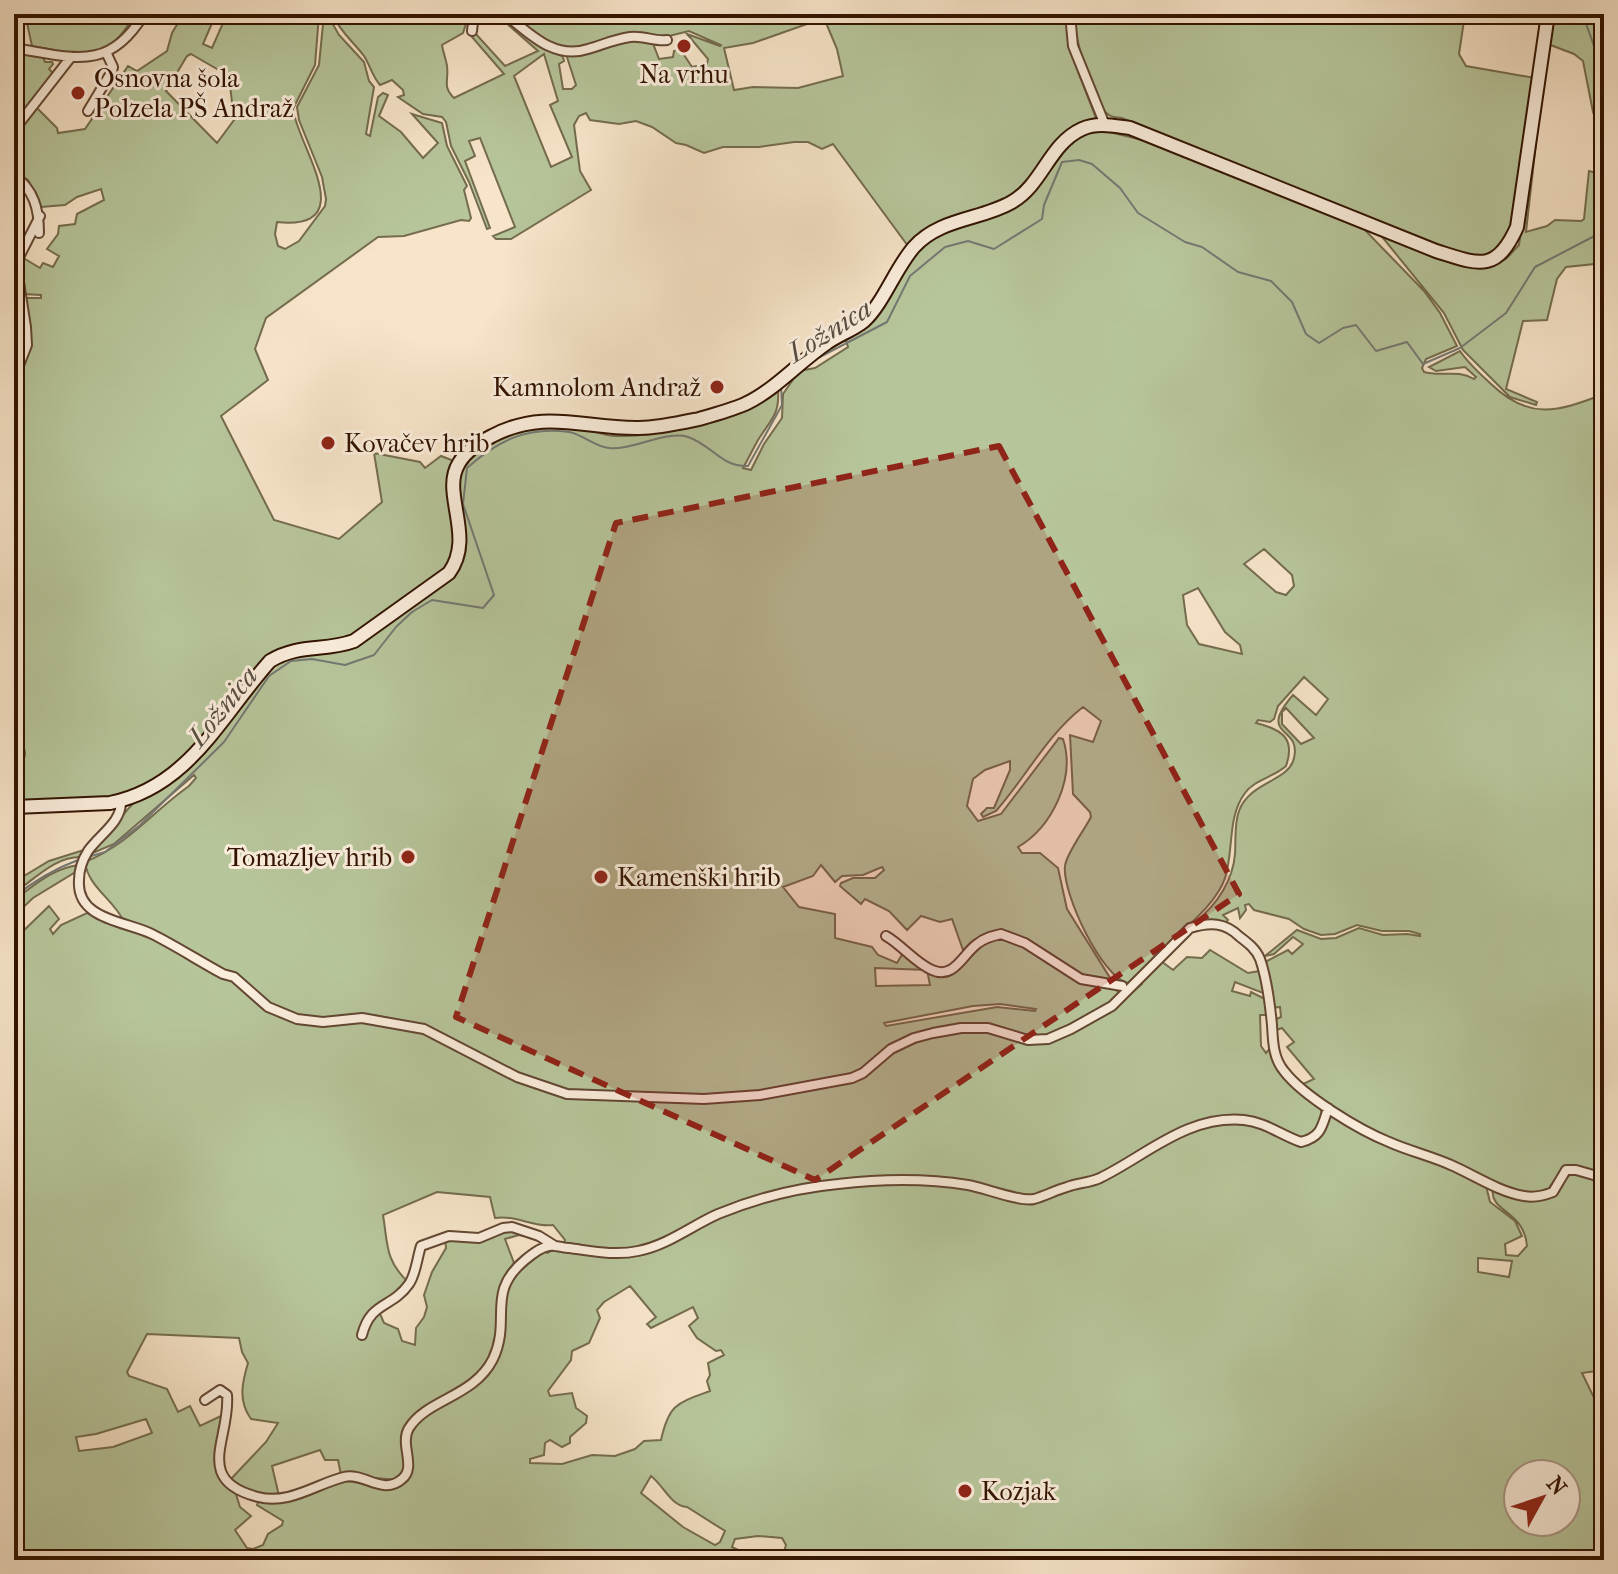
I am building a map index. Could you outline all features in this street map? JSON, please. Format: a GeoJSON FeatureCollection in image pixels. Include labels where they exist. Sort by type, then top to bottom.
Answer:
{"type":"FeatureCollection","features":[{"type":"Feature","properties":{"kind":"street"},"geometry":{"type":"LineString","coordinates":[[14,48],[89,57],[128,40],[144,14]]}},
{"type":"Feature","properties":{"kind":"street"},"geometry":{"type":"LineString","coordinates":[[261,14],[279,14]]}},
{"type":"Feature","properties":{"kind":"street"},"geometry":{"type":"LineString","coordinates":[[472,31],[474,14]]}},
{"type":"Feature","properties":{"kind":"street"},"geometry":{"type":"LineString","coordinates":[[505,14],[537,40],[559,51],[587,49],[632,36],[667,40]]}},
{"type":"Feature","properties":{"kind":"street"},"geometry":{"type":"LineString","coordinates":[[1070,14],[1073,46],[1105,125]]}},
{"type":"Feature","properties":{"kind":"street"},"geometry":{"type":"LineString","coordinates":[[14,807],[121,801],[157,786],[193,756],[270,661],[304,647],[343,645],[354,641],[449,573],[457,562],[461,546],[454,484],[458,464],[486,439],[524,422],[569,421],[608,428],[643,429],[700,419],[745,404],[829,342],[864,321],[903,261],[928,234],[1012,203],[1029,189],[1062,142],[1082,129],[1105,125],[1130,128],[1436,251],[1476,263],[1492,259],[1507,249],[1517,227],[1548,14]]}},
{"type":"Feature","properties":{"kind":"street"},"geometry":{"type":"LineString","coordinates":[[88,111],[112,71],[106,52]]}},
{"type":"Feature","properties":{"kind":"street"},"geometry":{"type":"LineString","coordinates":[[14,130],[71,57]]}},
{"type":"Feature","properties":{"kind":"street"},"geometry":{"type":"LineString","coordinates":[[14,175],[28,187],[40,216],[39,233]]}},
{"type":"Feature","properties":{"kind":"street"},"geometry":{"type":"LineString","coordinates":[[14,378],[27,345],[16,263],[40,216]]}},
{"type":"Feature","properties":{"kind":"street"},"geometry":{"type":"LineString","coordinates":[[14,742],[21,754],[14,770]]}},
{"type":"Feature","properties":{"kind":"street"},"geometry":{"type":"LineString","coordinates":[[121,801],[116,820],[85,858],[78,884],[81,897],[95,913],[151,933],[234,977],[268,1007],[297,1019],[323,1022],[362,1018],[424,1029],[517,1077],[567,1094],[704,1099],[760,1095],[852,1078],[863,1073],[891,1049],[933,1033],[961,1028],[988,1028],[1028,1040],[1048,1039],[1112,1006],[1190,928],[1218,924],[1230,927],[1260,958],[1271,1012],[1274,1051],[1279,1064],[1286,1074],[1328,1108],[1387,1142],[1447,1163],[1506,1192],[1521,1196],[1535,1197],[1553,1192],[1566,1170],[1604,1178]]}},
{"type":"Feature","properties":{"kind":"street"},"geometry":{"type":"LineString","coordinates":[[886,936],[922,965],[934,972],[941,972],[954,968],[977,943],[1001,934],[1025,943],[1081,979],[1122,986]]}},
{"type":"Feature","properties":{"kind":"street"},"geometry":{"type":"LineString","coordinates":[[205,1400],[220,1390],[227,1395],[218,1462],[228,1481],[248,1493],[262,1498],[292,1496],[346,1476],[383,1486],[399,1482],[409,1468],[404,1437],[410,1425],[484,1374],[500,1339],[503,1287],[512,1271],[532,1254],[549,1246],[611,1253],[637,1251],[674,1240],[714,1216],[764,1196],[838,1184],[922,1179],[968,1185],[1031,1200],[1097,1179],[1177,1132],[1205,1123],[1242,1119],[1261,1123],[1301,1142],[1313,1139],[1321,1129],[1328,1108]]}},
{"type":"Feature","properties":{"kind":"street"},"geometry":{"type":"LineString","coordinates":[[362,1335],[368,1316],[399,1295],[411,1282],[421,1246],[426,1243],[449,1236],[479,1238],[512,1227],[539,1236],[556,1247]]}},
{"type":"Feature","properties":{"kind":"highlighted area"},"geometry":{"type":"Polygon","coordinates":[[[999,446],[1239,894],[815,1180],[456,1017],[616,523],[999,446]]]}},
{"type":"Feature","properties":{"kind":"green space"},"geometry":{"type":"Polygon","coordinates":[[[25,14],[135,14],[114,42],[103,49],[79,53],[32,46],[25,14]]]}},
{"type":"Feature","properties":{"kind":"green space"},"geometry":{"type":"Polygon","coordinates":[[[165,14],[216,14],[203,44],[212,48],[227,14],[253,14],[265,18],[282,14],[319,14],[315,65],[293,109],[319,182],[321,200],[316,213],[303,221],[277,222],[275,234],[278,246],[285,249],[299,241],[325,206],[322,177],[299,120],[297,107],[319,65],[324,14],[364,62],[369,81],[374,87],[366,134],[370,136],[378,97],[383,93],[388,95],[379,116],[401,132],[423,158],[438,143],[412,114],[442,123],[447,146],[467,186],[464,190],[471,218],[469,221],[461,220],[404,236],[378,237],[266,318],[255,349],[268,380],[221,416],[274,520],[339,539],[382,502],[374,453],[420,462],[425,468],[441,456],[454,461],[458,545],[447,569],[351,638],[290,646],[276,651],[263,662],[190,753],[155,783],[110,798],[14,803],[14,774],[23,753],[14,740],[14,309],[23,321],[25,298],[41,298],[41,295],[24,294],[20,279],[20,256],[40,268],[43,263],[53,267],[59,256],[47,249],[58,234],[59,226],[75,224],[77,214],[104,200],[101,189],[77,197],[65,205],[41,207],[28,180],[14,172],[14,134],[36,107],[57,128],[58,133],[85,129],[128,66],[137,71],[167,51],[178,23],[165,14]],[[191,54],[166,91],[217,143],[234,120],[229,76],[191,54]]]}},
{"type":"Feature","properties":{"kind":"green space"},"geometry":{"type":"Polygon","coordinates":[[[332,14],[469,14],[463,33],[442,45],[447,66],[447,87],[454,98],[504,74],[472,37],[476,34],[505,66],[538,51],[496,14],[502,14],[563,57],[564,61],[559,64],[563,89],[572,89],[576,85],[566,54],[634,38],[652,41],[659,59],[673,57],[674,51],[680,49],[692,67],[707,64],[708,59],[687,34],[721,45],[689,31],[665,37],[642,33],[570,50],[549,45],[508,14],[1067,14],[1069,48],[1096,118],[1072,128],[1055,143],[1023,189],[908,246],[833,144],[822,149],[808,142],[794,142],[759,147],[723,147],[704,153],[676,143],[652,127],[636,121],[619,124],[590,120],[586,113],[579,116],[574,125],[580,171],[591,190],[511,239],[496,239],[493,236],[515,227],[480,138],[469,141],[475,156],[465,161],[490,228],[487,229],[451,146],[446,122],[442,117],[423,114],[398,97],[404,95],[403,90],[392,80],[380,85],[364,56],[332,14]],[[824,18],[753,43],[724,48],[734,90],[753,87],[798,88],[843,76],[837,49],[824,18]],[[544,54],[514,76],[551,167],[572,157],[550,105],[558,101],[544,54]]]}},
{"type":"Feature","properties":{"kind":"green space"},"geometry":{"type":"Polygon","coordinates":[[[1073,14],[1465,14],[1459,54],[1466,66],[1535,78],[1512,228],[1506,242],[1487,256],[1462,255],[1111,116],[1103,109],[1091,84],[1080,52],[1073,14]]]}},
{"type":"Feature","properties":{"kind":"green space"},"geometry":{"type":"Polygon","coordinates":[[[1552,14],[1604,14],[1604,142],[1593,112],[1583,61],[1548,44],[1552,14]]]}},
{"type":"Feature","properties":{"kind":"green space"},"geometry":{"type":"Polygon","coordinates":[[[14,53],[31,55],[41,53],[45,62],[52,62],[49,69],[54,74],[14,125],[14,53]]]}},
{"type":"Feature","properties":{"kind":"green space"},"geometry":{"type":"Polygon","coordinates":[[[1101,130],[1163,145],[1363,228],[1424,291],[1440,313],[1457,346],[1426,359],[1422,368],[1424,372],[1461,374],[1474,379],[1476,377],[1465,367],[1436,371],[1429,367],[1460,351],[1504,395],[1531,408],[1558,408],[1604,394],[1604,1174],[1570,1165],[1561,1171],[1549,1188],[1537,1194],[1509,1190],[1468,1170],[1382,1137],[1303,1084],[1314,1079],[1287,1047],[1294,1042],[1282,1028],[1274,1031],[1274,1020],[1281,1017],[1280,1007],[1273,1008],[1264,966],[1267,961],[1288,950],[1292,954],[1303,944],[1293,937],[1274,954],[1265,956],[1297,930],[1321,939],[1336,938],[1359,928],[1383,935],[1420,934],[1382,931],[1357,925],[1335,934],[1321,935],[1289,919],[1254,910],[1249,904],[1245,905],[1246,910],[1240,918],[1238,908],[1223,915],[1228,920],[1226,923],[1196,921],[1217,900],[1227,882],[1234,864],[1237,816],[1244,801],[1291,766],[1295,748],[1279,725],[1279,718],[1283,709],[1293,695],[1316,715],[1328,699],[1304,677],[1278,706],[1274,719],[1270,722],[1258,720],[1256,723],[1273,728],[1284,736],[1289,756],[1286,766],[1254,785],[1239,802],[1233,823],[1228,867],[1221,888],[1198,916],[1164,949],[1161,948],[1161,952],[1128,983],[1118,978],[1096,951],[1077,914],[1066,879],[1066,861],[1091,817],[1073,794],[1070,735],[1093,742],[1101,721],[1083,707],[1048,743],[996,811],[983,817],[981,814],[987,808],[994,808],[1010,770],[1010,761],[985,770],[973,779],[967,806],[978,821],[1001,814],[1059,738],[1063,739],[1066,770],[1058,800],[1041,827],[1018,847],[1022,853],[1040,853],[1058,868],[1067,909],[1112,981],[1076,975],[1027,941],[1003,932],[985,935],[963,950],[952,919],[940,922],[921,916],[907,930],[889,911],[865,899],[861,904],[840,886],[853,878],[875,878],[884,870],[882,867],[863,875],[842,876],[835,882],[821,865],[813,876],[783,887],[799,907],[835,914],[835,938],[872,947],[878,955],[897,963],[903,953],[924,965],[939,968],[951,966],[987,938],[1010,937],[1072,976],[1114,986],[1120,995],[1091,1017],[1049,1036],[1034,1037],[984,1025],[957,1026],[933,1031],[890,1048],[854,1075],[782,1090],[704,1096],[569,1091],[519,1075],[424,1025],[373,1015],[318,1020],[287,1012],[258,998],[233,974],[150,929],[122,918],[95,885],[85,862],[127,837],[189,786],[196,778],[194,775],[114,844],[88,855],[135,801],[172,782],[193,763],[272,667],[289,656],[343,650],[360,644],[456,573],[466,547],[458,501],[460,477],[470,457],[488,441],[517,428],[548,424],[568,425],[613,436],[680,430],[727,418],[748,409],[766,400],[778,388],[778,405],[774,416],[743,468],[751,470],[782,418],[783,394],[799,371],[815,368],[848,347],[845,338],[879,308],[922,246],[957,225],[997,212],[1021,200],[1032,191],[1065,148],[1087,133],[1101,130]],[[1264,549],[1244,564],[1276,592],[1286,595],[1294,586],[1292,575],[1264,549]],[[1198,588],[1183,595],[1187,625],[1199,644],[1242,654],[1240,645],[1225,632],[1198,588]],[[1286,708],[1282,712],[1282,724],[1301,744],[1314,738],[1286,708]],[[875,968],[876,986],[930,985],[927,970],[875,968]],[[1000,1004],[973,1006],[884,1023],[886,1026],[997,1007],[1036,1009],[1000,1004]]]}},
{"type":"Feature","properties":{"kind":"green space"},"geometry":{"type":"Polygon","coordinates":[[[1535,131],[1526,232],[1547,226],[1555,220],[1584,219],[1589,171],[1600,174],[1604,156],[1604,263],[1566,267],[1557,279],[1547,320],[1523,321],[1506,389],[1537,402],[1536,405],[1510,397],[1463,350],[1444,313],[1383,238],[1471,267],[1487,267],[1506,259],[1519,245],[1535,131]]]}},
{"type":"Feature","properties":{"kind":"green space"},"geometry":{"type":"Polygon","coordinates":[[[87,849],[82,857],[54,864],[14,893],[14,882],[49,861],[87,849]]]}},
{"type":"Feature","properties":{"kind":"green space"},"geometry":{"type":"Polygon","coordinates":[[[79,865],[77,871],[33,898],[14,916],[14,900],[53,873],[79,865]]]}},
{"type":"Feature","properties":{"kind":"green space"},"geometry":{"type":"Polygon","coordinates":[[[49,906],[59,919],[50,929],[53,934],[61,925],[87,913],[148,934],[221,977],[234,980],[264,1007],[296,1021],[330,1024],[363,1019],[406,1026],[434,1036],[515,1080],[569,1097],[631,1098],[655,1102],[748,1099],[849,1082],[868,1073],[897,1048],[942,1033],[988,1029],[1032,1042],[1049,1041],[1097,1019],[1131,989],[1135,990],[1142,984],[1141,980],[1161,961],[1173,970],[1187,957],[1202,958],[1210,950],[1248,973],[1260,971],[1263,993],[1235,982],[1232,991],[1250,996],[1251,992],[1265,999],[1269,1015],[1260,1015],[1261,1046],[1266,1053],[1271,1047],[1278,1066],[1320,1106],[1322,1118],[1316,1132],[1296,1139],[1267,1123],[1246,1118],[1219,1118],[1197,1122],[1102,1174],[1063,1189],[1100,1181],[1183,1132],[1219,1120],[1248,1122],[1302,1144],[1315,1140],[1328,1119],[1335,1114],[1381,1142],[1485,1182],[1490,1202],[1515,1221],[1522,1236],[1505,1244],[1506,1255],[1518,1256],[1527,1246],[1525,1234],[1514,1218],[1496,1203],[1493,1189],[1518,1197],[1543,1200],[1558,1191],[1574,1172],[1604,1181],[1604,1370],[1582,1373],[1598,1406],[1604,1406],[1604,1526],[1599,1534],[1604,1538],[1604,1554],[1601,1560],[14,1560],[14,940],[49,906]],[[437,1192],[383,1215],[391,1259],[408,1282],[396,1296],[377,1307],[384,1323],[398,1329],[402,1341],[415,1345],[416,1328],[427,1307],[424,1295],[432,1272],[446,1248],[445,1239],[477,1240],[507,1229],[531,1237],[519,1235],[505,1239],[514,1263],[499,1291],[499,1327],[496,1345],[488,1362],[476,1377],[414,1418],[406,1428],[402,1442],[407,1468],[398,1480],[341,1475],[338,1460],[325,1460],[320,1450],[272,1466],[279,1496],[253,1493],[230,1480],[266,1442],[278,1423],[251,1419],[247,1412],[242,1392],[248,1363],[239,1338],[147,1334],[127,1372],[129,1376],[167,1389],[178,1412],[190,1406],[200,1426],[223,1415],[217,1469],[235,1491],[240,1507],[251,1516],[235,1530],[247,1548],[263,1545],[268,1534],[283,1521],[257,1505],[259,1500],[296,1496],[347,1479],[390,1484],[407,1480],[411,1469],[406,1438],[414,1423],[470,1388],[489,1369],[497,1353],[507,1286],[513,1272],[525,1260],[563,1245],[565,1240],[553,1225],[495,1218],[490,1197],[437,1192]],[[1478,1258],[1478,1272],[1509,1277],[1512,1261],[1478,1258]],[[630,1286],[597,1310],[600,1318],[589,1343],[572,1351],[571,1360],[548,1391],[550,1396],[572,1393],[576,1408],[587,1416],[586,1423],[570,1437],[570,1443],[562,1447],[550,1440],[545,1443],[544,1455],[530,1459],[530,1463],[562,1464],[592,1455],[615,1456],[635,1449],[644,1441],[661,1440],[667,1419],[676,1406],[710,1391],[708,1363],[724,1355],[721,1350],[716,1351],[697,1338],[689,1326],[698,1318],[693,1307],[651,1328],[647,1324],[656,1317],[630,1286]],[[146,1419],[76,1437],[79,1451],[113,1447],[152,1433],[146,1419]],[[651,1476],[641,1493],[683,1527],[715,1545],[720,1542],[725,1531],[676,1503],[651,1476]],[[758,1536],[735,1539],[732,1547],[752,1556],[777,1555],[784,1552],[786,1545],[782,1538],[758,1536]]]}},
{"type":"Feature","properties":{"kind":"waterway","name":"Ložnica"},"geometry":{"type":"LineString","coordinates":[[1585,14],[1604,74]]}},
{"type":"Feature","properties":{"kind":"waterway","name":"Ložnica"},"geometry":{"type":"LineString","coordinates":[[814,360],[887,322],[910,276],[945,247],[968,241],[994,249],[1042,219],[1044,205],[1062,162],[1079,160],[1092,164],[1120,188],[1138,213],[1185,242],[1202,247],[1238,272],[1271,281],[1292,302],[1306,334],[1319,343],[1343,328],[1356,325],[1376,351],[1407,342],[1423,364],[1460,348],[1506,313],[1535,267],[1604,231]]}},
{"type":"Feature","properties":{"kind":"waterway","name":"Ložnica"},"geometry":{"type":"LineString","coordinates":[[88,857],[105,852],[140,825],[224,742],[269,676],[291,661],[312,659],[345,665],[374,655],[396,627],[412,612],[432,600],[483,608],[494,595],[463,504],[467,468],[490,450],[514,438],[540,431],[569,432],[609,448],[679,436],[696,441],[731,463],[748,466],[782,405],[781,386]]}},
{"type":"Feature","properties":{"kind":"waterway","name":"Ložnica"},"geometry":{"type":"LineString","coordinates":[[14,897],[44,876],[78,860]]}},
{"type":"Feature","properties":{"kind":"place","name":"Na vrhu"},"geometry":{"type":"Point","coordinates":[684,46]}},
{"type":"Feature","properties":{"kind":"place","name":"Osnovna šola Polzela PŠ Andraž"},"geometry":{"type":"Point","coordinates":[78,93]}},
{"type":"Feature","properties":{"kind":"place","name":"Kamnolom Andraž"},"geometry":{"type":"Point","coordinates":[717,387]}},
{"type":"Feature","properties":{"kind":"place","name":"Kovačev hrib"},"geometry":{"type":"Point","coordinates":[328,443]}},
{"type":"Feature","properties":{"kind":"place","name":"Tomazljev hrib"},"geometry":{"type":"Point","coordinates":[408,857]}},
{"type":"Feature","properties":{"kind":"place","name":"Kamenški hrib"},"geometry":{"type":"Point","coordinates":[601,877]}},
{"type":"Feature","properties":{"kind":"place","name":"Kozjak"},"geometry":{"type":"Point","coordinates":[965,1491]}}]}
